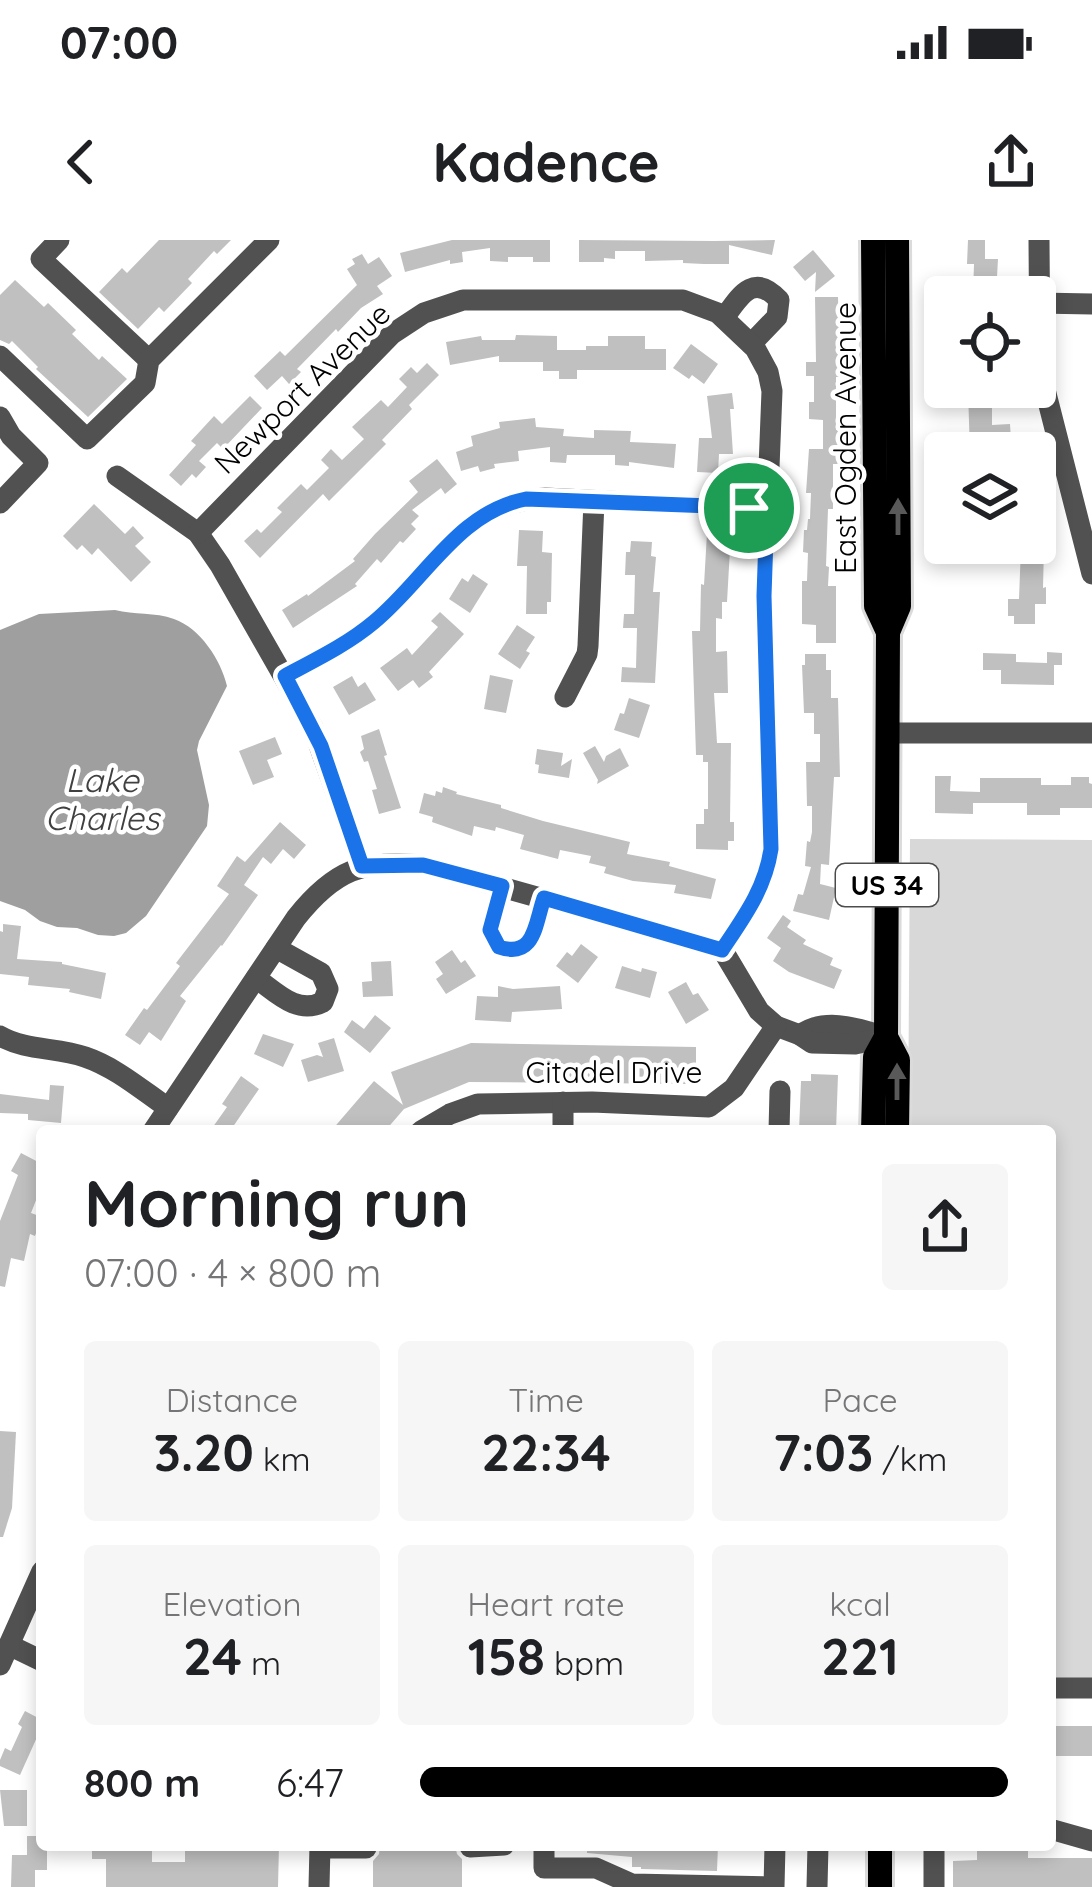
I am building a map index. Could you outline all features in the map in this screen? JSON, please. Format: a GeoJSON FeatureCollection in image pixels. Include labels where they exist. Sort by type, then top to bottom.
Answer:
{"type":"FeatureCollection","features":[{"type":"Feature","properties":{"kind":"main road","name":"East Ogden Avenue"},"geometry":{"type":"LineString","coordinates":[[874,240],[876,607],[889,632]]}},
{"type":"Feature","properties":{"kind":"main road","name":"East Ogden Avenue"},"geometry":{"type":"LineString","coordinates":[[897,240],[899,606],[889,632],[886,1037],[898,1060],[897,1125]]}},
{"type":"Feature","properties":{"kind":"main road","name":"East Ogden Avenue"},"geometry":{"type":"LineString","coordinates":[[873,1125],[874,1057],[886,1037]]}},
{"type":"Feature","properties":{"kind":"main road"},"geometry":{"type":"LineString","coordinates":[[880,1851],[880,1887]]}},
{"type":"Feature","properties":{"kind":"street"},"geometry":{"type":"LineString","coordinates":[[59,240],[40,260],[149,360]]}},
{"type":"Feature","properties":{"kind":"street"},"geometry":{"type":"LineString","coordinates":[[0,356],[87,439],[145,383],[149,360],[268,240]]}},
{"type":"Feature","properties":{"kind":"street"},"geometry":{"type":"LineString","coordinates":[[1038,276],[1039,240]]}},
{"type":"Feature","properties":{"kind":"street"},"geometry":{"type":"LineString","coordinates":[[724,318],[742,292],[758,287],[769,290],[778,300],[777,317],[751,344]]}},
{"type":"Feature","properties":{"kind":"street","name":"Newport Avenue"},"geometry":{"type":"LineString","coordinates":[[198,533],[392,334],[442,306],[483,298],[670,298],[700,305],[724,318],[763,362],[772,391],[767,508]]}},
{"type":"Feature","properties":{"kind":"street"},"geometry":{"type":"LineString","coordinates":[[1056,303],[1092,304]]}},
{"type":"Feature","properties":{"kind":"street"},"geometry":{"type":"LineString","coordinates":[[1048,408],[1092,574]]}},
{"type":"Feature","properties":{"kind":"street"},"geometry":{"type":"LineString","coordinates":[[0,503],[38,463],[4,434]]}},
{"type":"Feature","properties":{"kind":"street"},"geometry":{"type":"LineString","coordinates":[[117,476],[198,533],[285,676],[321,746],[362,866]]}},
{"type":"Feature","properties":{"kind":"street"},"geometry":{"type":"LineString","coordinates":[[285,676],[376,621],[478,518],[493,509],[526,499],[767,508],[764,596],[771,849],[764,882],[722,950]]}},
{"type":"Feature","properties":{"kind":"street"},"geometry":{"type":"LineString","coordinates":[[566,697],[587,654],[594,501]]}},
{"type":"Feature","properties":{"kind":"street"},"geometry":{"type":"LineString","coordinates":[[888,733],[1092,733]]}},
{"type":"Feature","properties":{"kind":"street"},"geometry":{"type":"LineString","coordinates":[[157,1125],[314,896],[362,866],[423,865],[722,950],[759,1011],[776,1026],[812,1043],[886,1037]]}},
{"type":"Feature","properties":{"kind":"street"},"geometry":{"type":"LineString","coordinates":[[502,886],[490,930],[499,947],[509,951],[530,942],[544,898]]}},
{"type":"Feature","properties":{"kind":"street"},"geometry":{"type":"LineString","coordinates":[[256,979],[304,1008],[318,1006],[327,997],[320,973],[276,948]]}},
{"type":"Feature","properties":{"kind":"street"},"geometry":{"type":"LineString","coordinates":[[0,1018],[0,1035],[14,1043],[103,1064],[168,1108]]}},
{"type":"Feature","properties":{"kind":"street","name":"Citadel Drive"},"geometry":{"type":"LineString","coordinates":[[431,1125],[478,1104],[709,1107],[734,1088],[776,1026]]}},
{"type":"Feature","properties":{"kind":"street"},"geometry":{"type":"LineString","coordinates":[[779,1125],[780,1091]]}},
{"type":"Feature","properties":{"kind":"street"},"geometry":{"type":"LineString","coordinates":[[563,1102],[563,1125]]}},
{"type":"Feature","properties":{"kind":"street"},"geometry":{"type":"LineString","coordinates":[[709,1107],[709,1125]]}},
{"type":"Feature","properties":{"kind":"street"},"geometry":{"type":"LineString","coordinates":[[34,1614],[5,1655],[36,1660]]}},
{"type":"Feature","properties":{"kind":"street"},"geometry":{"type":"LineString","coordinates":[[1056,1688],[1092,1688]]}},
{"type":"Feature","properties":{"kind":"street"},"geometry":{"type":"LineString","coordinates":[[1056,1830],[1092,1841]]}},
{"type":"Feature","properties":{"kind":"street"},"geometry":{"type":"LineString","coordinates":[[319,1887],[320,1851]]}},
{"type":"Feature","properties":{"kind":"street"},"geometry":{"type":"LineString","coordinates":[[544,1851],[544,1868],[579,1856],[632,1884],[772,1887],[775,1851]]}},
{"type":"Feature","properties":{"kind":"street"},"geometry":{"type":"LineString","coordinates":[[817,1887],[818,1851]]}},
{"type":"Feature","properties":{"kind":"street"},"geometry":{"type":"LineString","coordinates":[[934,1851],[934,1887]]}},
{"type":"Feature","properties":{"kind":"shaded area"},"geometry":{"type":"Polygon","coordinates":[[[910,839],[1092,840],[1092,1679],[1056,1679],[1056,1125],[908,1125],[910,839]]]}},
{"type":"Feature","properties":{"kind":"water","name":"Lake Charles"},"geometry":{"type":"Polygon","coordinates":[[[115,610],[183,623],[208,646],[227,686],[197,750],[209,805],[207,826],[146,916],[126,933],[114,936],[57,927],[0,901],[0,630],[39,614],[115,610]]]}},
{"type":"Feature","properties":{"kind":"building"},"geometry":{"type":"Polygon","coordinates":[[[159,240],[231,240],[217,254],[214,251],[164,312],[159,307],[138,329],[99,292],[122,268],[127,273],[159,240]]]}},
{"type":"Feature","properties":{"kind":"building"},"geometry":{"type":"Polygon","coordinates":[[[452,240],[550,240],[550,262],[533,262],[533,257],[490,261],[490,248],[462,252],[463,262],[450,264],[450,260],[405,272],[400,253],[452,240]]]}},
{"type":"Feature","properties":{"kind":"building"},"geometry":{"type":"Polygon","coordinates":[[[579,240],[775,240],[772,255],[729,245],[729,264],[704,264],[645,261],[645,251],[615,251],[615,259],[579,262],[579,240]]]}},
{"type":"Feature","properties":{"kind":"building"},"geometry":{"type":"Polygon","coordinates":[[[968,240],[985,240],[985,259],[998,259],[997,276],[974,276],[974,264],[967,264],[968,240]]]}},
{"type":"Feature","properties":{"kind":"building"},"geometry":{"type":"Polygon","coordinates":[[[813,250],[835,276],[815,292],[816,272],[805,281],[793,267],[813,250]]]}},
{"type":"Feature","properties":{"kind":"building"},"geometry":{"type":"Polygon","coordinates":[[[362,254],[368,264],[379,257],[392,276],[377,286],[383,294],[338,332],[336,329],[297,369],[301,372],[289,384],[282,376],[267,390],[254,376],[280,351],[285,356],[357,285],[347,269],[362,254]]]}},
{"type":"Feature","properties":{"kind":"building"},"geometry":{"type":"Polygon","coordinates":[[[15,280],[44,307],[48,303],[99,360],[102,356],[127,379],[88,417],[12,341],[0,340],[0,295],[15,280]]]}},
{"type":"Feature","properties":{"kind":"building"},"geometry":{"type":"Polygon","coordinates":[[[815,297],[838,297],[836,430],[844,430],[844,464],[833,464],[826,566],[828,586],[836,586],[836,643],[816,643],[816,625],[802,624],[802,581],[807,581],[808,553],[803,552],[804,530],[810,519],[811,493],[806,493],[809,449],[823,449],[823,420],[809,419],[814,376],[806,376],[806,362],[816,362],[815,297]]]}},
{"type":"Feature","properties":{"kind":"building"},"geometry":{"type":"Polygon","coordinates":[[[516,335],[557,336],[557,350],[608,346],[608,336],[645,336],[645,349],[666,349],[666,370],[577,370],[577,379],[559,379],[559,371],[543,371],[543,362],[499,362],[499,356],[450,365],[446,342],[481,336],[482,340],[515,340],[516,335]]]}},
{"type":"Feature","properties":{"kind":"building"},"geometry":{"type":"Polygon","coordinates":[[[691,344],[718,364],[704,384],[673,368],[691,344]]]}},
{"type":"Feature","properties":{"kind":"building"},"geometry":{"type":"Polygon","coordinates":[[[427,363],[439,375],[382,440],[386,444],[329,501],[323,494],[260,558],[244,541],[257,529],[261,533],[282,512],[277,508],[301,484],[307,490],[329,468],[321,460],[331,449],[342,460],[364,439],[352,427],[381,400],[388,407],[407,387],[399,379],[411,367],[417,373],[427,363]]]}},
{"type":"Feature","properties":{"kind":"building"},"geometry":{"type":"Polygon","coordinates":[[[732,393],[733,454],[719,454],[718,473],[697,472],[699,438],[712,438],[707,396],[732,393]]]}},
{"type":"Feature","properties":{"kind":"building"},"geometry":{"type":"Polygon","coordinates":[[[250,396],[262,408],[223,449],[217,443],[199,461],[206,467],[181,486],[169,475],[196,445],[191,441],[214,416],[222,424],[250,396]]]}},
{"type":"Feature","properties":{"kind":"building"},"geometry":{"type":"Polygon","coordinates":[[[969,408],[992,408],[992,425],[1010,424],[1010,432],[969,432],[969,408]]]}},
{"type":"Feature","properties":{"kind":"building"},"geometry":{"type":"Polygon","coordinates":[[[535,418],[536,427],[564,429],[563,436],[594,438],[594,430],[631,431],[630,442],[676,444],[674,468],[629,462],[629,466],[615,465],[615,455],[567,455],[566,463],[550,462],[550,447],[518,451],[519,461],[494,464],[495,468],[461,471],[456,452],[473,446],[471,436],[500,428],[499,422],[535,418]]]}},
{"type":"Feature","properties":{"kind":"building"},"geometry":{"type":"Polygon","coordinates":[[[437,459],[457,484],[445,494],[441,488],[412,510],[419,516],[411,524],[416,529],[381,563],[377,559],[357,586],[293,628],[282,610],[355,561],[418,492],[409,481],[437,459]]]}},
{"type":"Feature","properties":{"kind":"building"},"geometry":{"type":"Polygon","coordinates":[[[94,504],[125,534],[133,526],[144,538],[135,546],[151,562],[131,582],[98,548],[92,555],[82,545],[77,550],[63,536],[94,504]]]}},
{"type":"Feature","properties":{"kind":"building"},"geometry":{"type":"Polygon","coordinates":[[[519,530],[543,531],[542,552],[552,553],[547,614],[526,614],[527,566],[517,566],[519,530]]]}},
{"type":"Feature","properties":{"kind":"building"},"geometry":{"type":"Polygon","coordinates":[[[707,533],[727,534],[726,549],[730,549],[727,602],[722,602],[722,619],[716,618],[716,652],[727,651],[728,693],[714,693],[717,743],[731,743],[734,841],[728,841],[728,850],[696,849],[696,824],[704,824],[704,809],[708,809],[708,762],[696,755],[692,631],[700,631],[707,533]]]}},
{"type":"Feature","properties":{"kind":"building"},"geometry":{"type":"Polygon","coordinates":[[[631,541],[652,542],[651,556],[656,557],[653,592],[660,592],[655,683],[621,682],[622,667],[636,668],[637,628],[623,628],[624,614],[634,614],[635,575],[625,575],[631,541]]]}},
{"type":"Feature","properties":{"kind":"building"},"geometry":{"type":"Polygon","coordinates":[[[1020,564],[1044,564],[1046,604],[1035,604],[1035,624],[1014,624],[1014,616],[1008,616],[1008,599],[1019,599],[1020,564]]]}},
{"type":"Feature","properties":{"kind":"building"},"geometry":{"type":"Polygon","coordinates":[[[473,574],[488,584],[470,613],[449,599],[462,578],[468,582],[473,574]]]}},
{"type":"Feature","properties":{"kind":"building"},"geometry":{"type":"Polygon","coordinates":[[[440,612],[464,634],[429,672],[433,677],[419,688],[413,680],[398,691],[380,668],[407,648],[412,655],[438,627],[431,621],[440,612]]]}},
{"type":"Feature","properties":{"kind":"building"},"geometry":{"type":"Polygon","coordinates":[[[517,625],[535,637],[520,669],[498,654],[517,625]]]}},
{"type":"Feature","properties":{"kind":"building"},"geometry":{"type":"Polygon","coordinates":[[[1047,652],[1062,653],[1062,665],[1054,665],[1054,685],[1001,684],[1001,670],[983,670],[983,653],[1016,654],[1016,662],[1047,663],[1047,652]]]}},
{"type":"Feature","properties":{"kind":"building"},"geometry":{"type":"Polygon","coordinates":[[[805,654],[826,654],[831,698],[838,698],[840,777],[834,777],[829,865],[821,864],[820,884],[836,888],[829,920],[793,911],[811,867],[805,866],[812,832],[806,762],[820,762],[814,713],[804,713],[805,654]]]}},
{"type":"Feature","properties":{"kind":"building"},"geometry":{"type":"Polygon","coordinates":[[[490,675],[513,680],[506,713],[484,709],[490,675]]]}},
{"type":"Feature","properties":{"kind":"building"},"geometry":{"type":"Polygon","coordinates":[[[352,676],[358,687],[365,682],[376,700],[349,715],[333,687],[352,676]]]}},
{"type":"Feature","properties":{"kind":"building"},"geometry":{"type":"Polygon","coordinates":[[[629,698],[650,705],[639,738],[614,730],[629,698]]]}},
{"type":"Feature","properties":{"kind":"building"},"geometry":{"type":"Polygon","coordinates":[[[379,729],[401,808],[379,814],[372,790],[377,789],[360,752],[364,749],[361,736],[379,729]]]}},
{"type":"Feature","properties":{"kind":"building"},"geometry":{"type":"Polygon","coordinates":[[[275,737],[282,754],[267,760],[274,777],[253,785],[239,751],[275,737]]]}},
{"type":"Feature","properties":{"kind":"building"},"geometry":{"type":"Polygon","coordinates":[[[595,746],[604,762],[620,748],[629,766],[597,784],[583,753],[595,746]]]}},
{"type":"Feature","properties":{"kind":"building"},"geometry":{"type":"Polygon","coordinates":[[[537,749],[563,753],[561,766],[572,759],[569,778],[538,773],[537,749]]]}},
{"type":"Feature","properties":{"kind":"building"},"geometry":{"type":"Polygon","coordinates":[[[935,776],[951,776],[950,791],[980,792],[980,778],[1041,778],[1041,785],[1071,785],[1071,777],[1089,777],[1092,808],[1027,815],[1027,803],[973,803],[973,814],[935,813],[935,776]]]}},
{"type":"Feature","properties":{"kind":"building"},"geometry":{"type":"Polygon","coordinates":[[[443,787],[543,821],[630,842],[627,854],[670,862],[669,866],[716,879],[711,899],[674,893],[676,885],[604,873],[606,867],[589,863],[591,856],[560,850],[558,859],[520,849],[524,835],[496,827],[495,831],[474,826],[472,836],[432,822],[433,817],[419,813],[424,793],[435,796],[443,787]]]}},
{"type":"Feature","properties":{"kind":"building"},"geometry":{"type":"Polygon","coordinates":[[[280,822],[306,845],[294,859],[283,849],[271,864],[263,857],[244,885],[258,895],[180,996],[186,1001],[161,1041],[149,1032],[140,1045],[125,1035],[229,894],[217,886],[237,856],[245,862],[280,822]]]}},
{"type":"Feature","properties":{"kind":"building"},"geometry":{"type":"Polygon","coordinates":[[[783,915],[791,921],[787,927],[806,940],[803,944],[833,958],[830,965],[842,970],[834,989],[773,961],[781,948],[767,938],[783,915]]]}},
{"type":"Feature","properties":{"kind":"building"},"geometry":{"type":"Polygon","coordinates":[[[3,924],[21,926],[17,959],[62,962],[106,973],[101,999],[70,989],[28,985],[29,977],[0,974],[3,924]]]}},
{"type":"Feature","properties":{"kind":"building"},"geometry":{"type":"Polygon","coordinates":[[[581,944],[598,957],[578,983],[556,966],[581,944]]]}},
{"type":"Feature","properties":{"kind":"building"},"geometry":{"type":"Polygon","coordinates":[[[452,950],[476,976],[446,994],[436,979],[443,974],[435,962],[452,950]]]}},
{"type":"Feature","properties":{"kind":"building"},"geometry":{"type":"Polygon","coordinates":[[[391,961],[393,996],[363,997],[362,982],[372,981],[371,962],[391,961]]]}},
{"type":"Feature","properties":{"kind":"building"},"geometry":{"type":"Polygon","coordinates":[[[622,966],[657,972],[650,998],[615,988],[622,966]]]}},
{"type":"Feature","properties":{"kind":"building"},"geometry":{"type":"Polygon","coordinates":[[[686,982],[709,1010],[686,1024],[668,992],[686,982]]]}},
{"type":"Feature","properties":{"kind":"building"},"geometry":{"type":"Polygon","coordinates":[[[498,986],[560,986],[562,1009],[512,1012],[511,1022],[475,1020],[477,996],[498,997],[498,986]]]}},
{"type":"Feature","properties":{"kind":"building"},"geometry":{"type":"Polygon","coordinates":[[[375,1015],[391,1028],[370,1053],[344,1032],[352,1020],[364,1029],[375,1015]]]}},
{"type":"Feature","properties":{"kind":"building"},"geometry":{"type":"Polygon","coordinates":[[[263,1034],[294,1044],[283,1067],[254,1054],[263,1034]]]}},
{"type":"Feature","properties":{"kind":"building"},"geometry":{"type":"Polygon","coordinates":[[[334,1038],[344,1071],[308,1082],[301,1060],[323,1057],[318,1043],[334,1038]]]}},
{"type":"Feature","properties":{"kind":"building"},"geometry":{"type":"Polygon","coordinates":[[[471,1043],[696,1047],[690,1084],[469,1082],[404,1109],[390,1125],[336,1125],[374,1081],[403,1105],[391,1072],[471,1043]]]}},
{"type":"Feature","properties":{"kind":"building"},"geometry":{"type":"Polygon","coordinates":[[[811,1074],[838,1075],[836,1125],[799,1125],[801,1081],[811,1081],[811,1074]]]}},
{"type":"Feature","properties":{"kind":"building"},"geometry":{"type":"Polygon","coordinates":[[[241,1076],[259,1089],[234,1125],[214,1125],[227,1107],[222,1104],[241,1076]]]}},
{"type":"Feature","properties":{"kind":"building"},"geometry":{"type":"Polygon","coordinates":[[[50,1085],[64,1086],[61,1123],[0,1113],[0,1094],[49,1100],[50,1085]]]}},
{"type":"Feature","properties":{"kind":"building"},"geometry":{"type":"Polygon","coordinates":[[[21,1153],[36,1161],[36,1200],[31,1213],[36,1215],[36,1233],[30,1234],[24,1261],[11,1258],[5,1287],[0,1286],[0,1221],[18,1175],[11,1171],[21,1153]]]}},
{"type":"Feature","properties":{"kind":"building"},"geometry":{"type":"Polygon","coordinates":[[[0,1431],[16,1432],[12,1508],[3,1537],[0,1537],[0,1431]]]}},
{"type":"Feature","properties":{"kind":"building"},"geometry":{"type":"Polygon","coordinates":[[[25,1711],[36,1717],[36,1739],[20,1775],[0,1766],[5,1748],[11,1751],[22,1727],[18,1724],[25,1711]]]}},
{"type":"Feature","properties":{"kind":"building"},"geometry":{"type":"Polygon","coordinates":[[[1056,1726],[1092,1726],[1092,1756],[1056,1756],[1056,1726]]]}},
{"type":"Feature","properties":{"kind":"building"},"geometry":{"type":"Polygon","coordinates":[[[0,1790],[27,1790],[27,1826],[4,1826],[0,1790]]]}},
{"type":"Feature","properties":{"kind":"building"},"geometry":{"type":"Polygon","coordinates":[[[27,1836],[36,1836],[36,1851],[47,1851],[47,1870],[35,1870],[35,1887],[11,1887],[12,1855],[27,1855],[27,1836]]]}},
{"type":"Feature","properties":{"kind":"building"},"geometry":{"type":"Polygon","coordinates":[[[92,1851],[152,1851],[152,1862],[185,1862],[185,1851],[279,1851],[278,1887],[106,1887],[106,1859],[92,1859],[92,1851]]]}},
{"type":"Feature","properties":{"kind":"building"},"geometry":{"type":"Polygon","coordinates":[[[456,1851],[462,1859],[462,1887],[373,1887],[373,1861],[379,1854],[456,1851]]]}},
{"type":"Feature","properties":{"kind":"building"},"geometry":{"type":"Polygon","coordinates":[[[718,1851],[717,1871],[641,1869],[632,1867],[632,1857],[587,1853],[718,1851]]]}},
{"type":"Feature","properties":{"kind":"building"},"geometry":{"type":"Polygon","coordinates":[[[977,1851],[1028,1851],[1028,1858],[1092,1858],[1092,1887],[953,1887],[953,1861],[977,1860],[977,1851]]]}},
{"type":"Feature","properties":{"kind":"route"},"geometry":{"type":"LineString","coordinates":[[544,499],[749,508],[767,508],[764,596],[771,849],[764,882],[722,950],[544,898],[530,942],[509,951],[499,947],[490,930],[502,886],[423,865],[362,866],[321,746],[285,676],[376,621],[478,518],[509,502],[544,499]]}}]}
